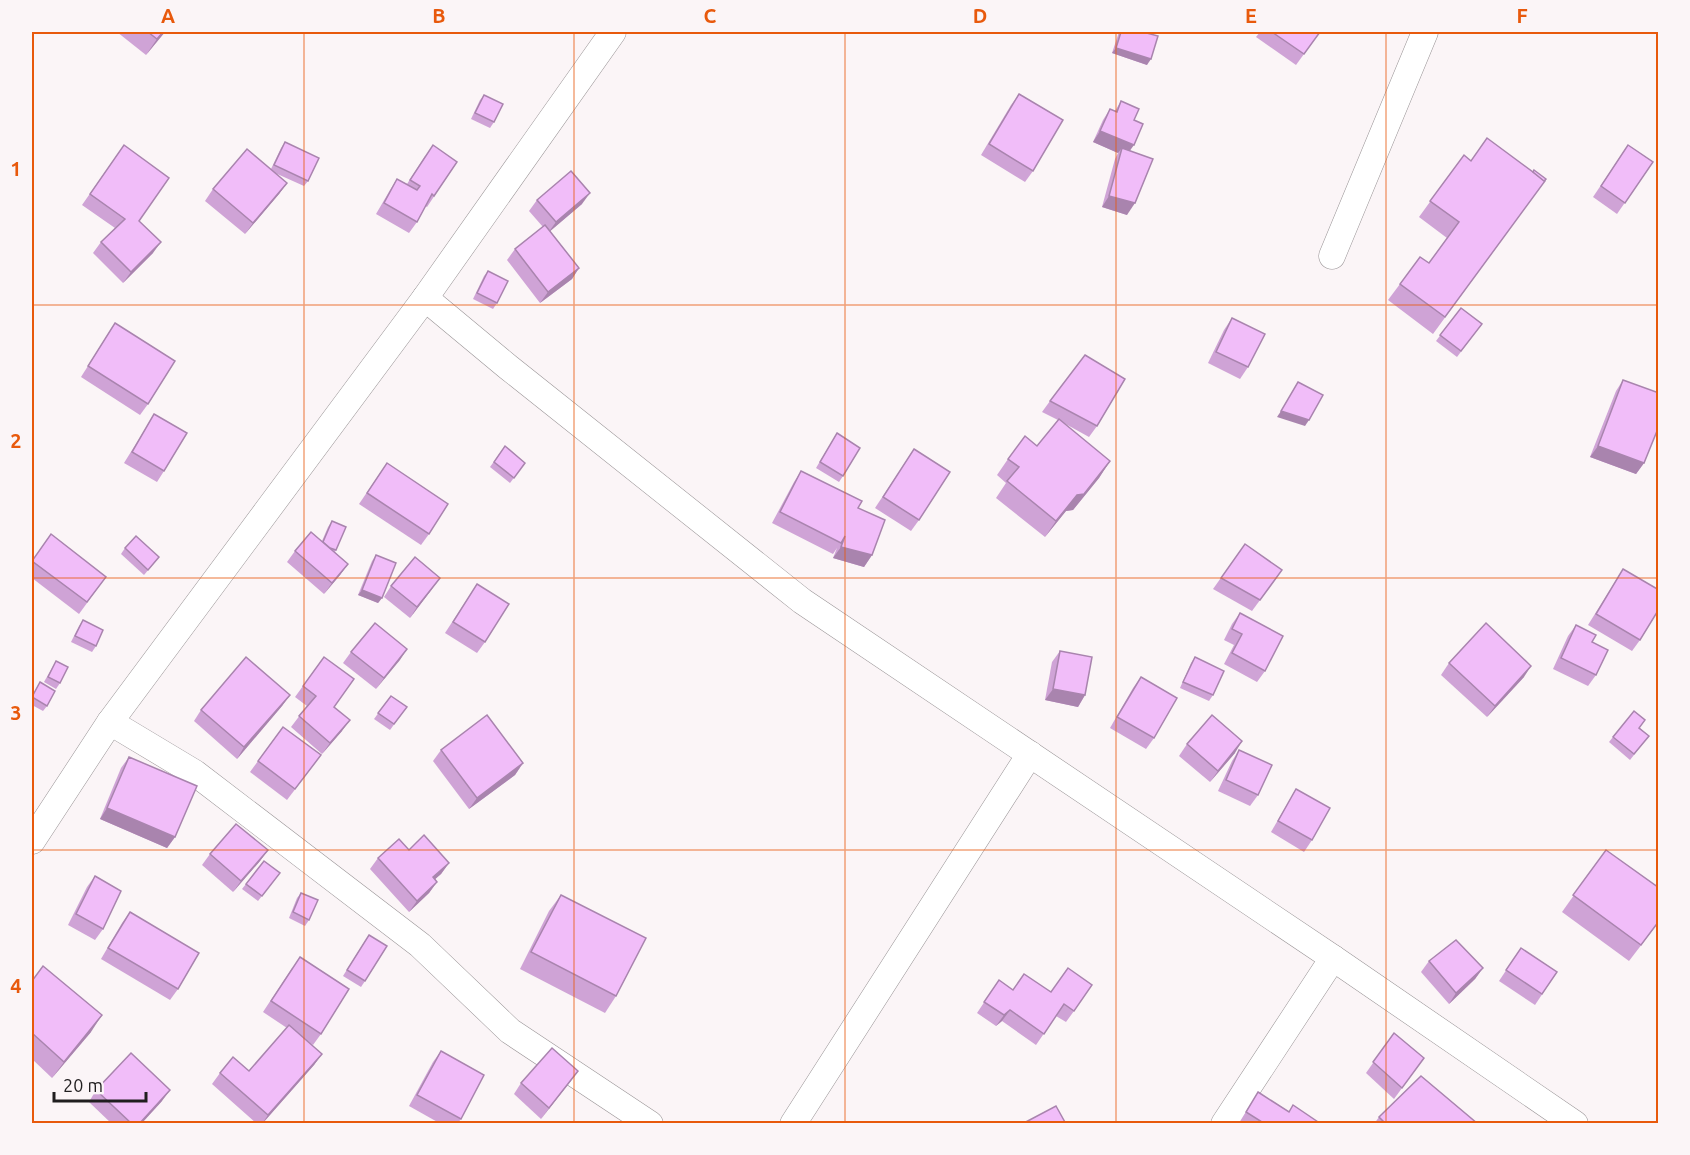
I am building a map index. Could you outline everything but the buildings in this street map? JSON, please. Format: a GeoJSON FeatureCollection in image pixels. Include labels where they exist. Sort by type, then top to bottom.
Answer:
{"type":"FeatureCollection","features":[{"type":"Feature","properties":{"kind":"street"},"geometry":{"type":"LineString","coordinates":[[32,841],[110,722],[425,298],[613,32]]}},
{"type":"Feature","properties":{"kind":"street"},"geometry":{"type":"LineString","coordinates":[[1332,256],[1425,32]]}},
{"type":"Feature","properties":{"kind":"street"},"geometry":{"type":"LineString","coordinates":[[425,298],[802,601],[1334,958],[1575,1124]]}},
{"type":"Feature","properties":{"kind":"street"},"geometry":{"type":"LineString","coordinates":[[110,722],[195,773],[420,945],[510,1031],[650,1124]]}},
{"type":"Feature","properties":{"kind":"street"},"geometry":{"type":"LineString","coordinates":[[793,1124],[1030,754]]}},
{"type":"Feature","properties":{"kind":"street"},"geometry":{"type":"LineString","coordinates":[[1224,1124],[1334,958]]}}]}
